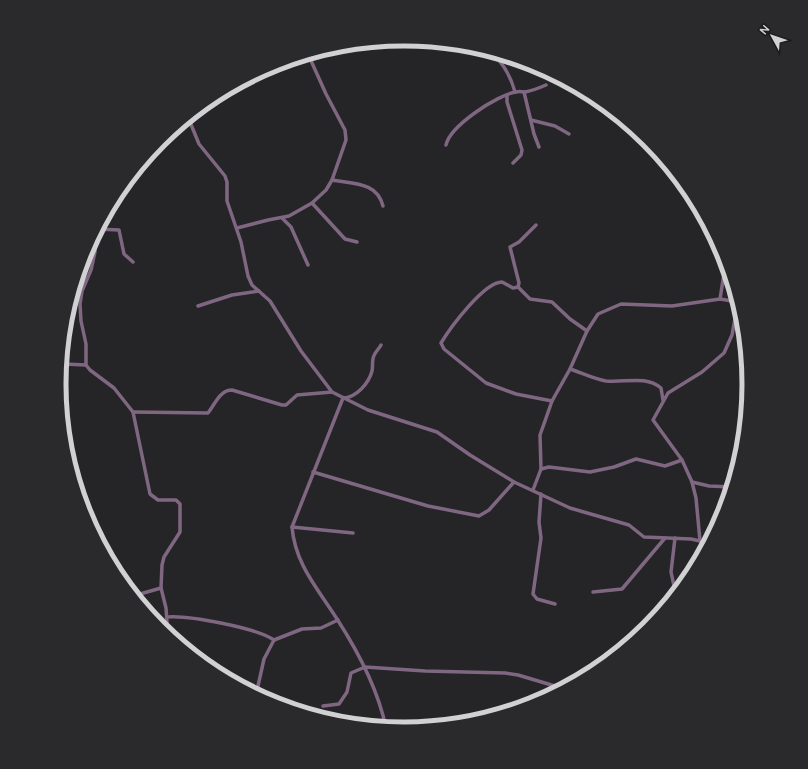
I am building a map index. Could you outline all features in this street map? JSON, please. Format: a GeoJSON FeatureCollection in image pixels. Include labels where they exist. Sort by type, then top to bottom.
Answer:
{"type":"FeatureCollection","features":[{"type":"Feature","properties":{"kind":"street"},"geometry":{"type":"LineString","coordinates":[[497,59],[513,83],[515,92]]}},
{"type":"Feature","properties":{"kind":"street"},"geometry":{"type":"LineString","coordinates":[[237,228],[268,220],[283,218],[312,203],[326,190],[332,180],[346,140],[345,130],[326,94],[311,60]]}},
{"type":"Feature","properties":{"kind":"street"},"geometry":{"type":"LineString","coordinates":[[446,145],[447,138],[473,113],[507,95],[515,92],[524,92],[546,85]]}},
{"type":"Feature","properties":{"kind":"street"},"geometry":{"type":"LineString","coordinates":[[524,92],[539,147]]}},
{"type":"Feature","properties":{"kind":"street"},"geometry":{"type":"LineString","coordinates":[[507,95],[507,102],[522,150],[521,155],[513,163]]}},
{"type":"Feature","properties":{"kind":"street"},"geometry":{"type":"LineString","coordinates":[[531,120],[556,126],[569,134]]}},
{"type":"Feature","properties":{"kind":"street"},"geometry":{"type":"LineString","coordinates":[[190,122],[199,144],[225,176],[227,182],[227,201],[237,228],[248,276],[252,285],[270,301],[301,351],[332,392],[368,410],[437,432],[470,455],[514,482],[570,508],[629,525],[644,537],[675,538],[700,541],[703,543]]}},
{"type":"Feature","properties":{"kind":"street"},"geometry":{"type":"LineString","coordinates":[[332,180],[370,187],[378,192],[383,206]]}},
{"type":"Feature","properties":{"kind":"street"},"geometry":{"type":"LineString","coordinates":[[312,203],[335,230],[345,239],[357,242]]}},
{"type":"Feature","properties":{"kind":"street"},"geometry":{"type":"LineString","coordinates":[[283,218],[291,227],[308,265]]}},
{"type":"Feature","properties":{"kind":"street"},"geometry":{"type":"LineString","coordinates":[[518,287],[519,283],[510,247],[519,242],[536,224]]}},
{"type":"Feature","properties":{"kind":"street"},"geometry":{"type":"LineString","coordinates":[[103,229],[119,230],[124,254],[133,262]]}},
{"type":"Feature","properties":{"kind":"street"},"geometry":{"type":"LineString","coordinates":[[96,245],[91,270],[82,291],[80,304],[81,321],[86,344],[86,365],[90,370],[114,388],[133,412],[150,494],[158,500],[176,500],[180,504],[180,532],[164,556],[162,564],[161,588],[167,626]]}},
{"type":"Feature","properties":{"kind":"street"},"geometry":{"type":"LineString","coordinates":[[720,299],[724,273]]}},
{"type":"Feature","properties":{"kind":"street"},"geometry":{"type":"LineString","coordinates":[[518,287],[513,288],[502,282],[492,285],[473,303],[446,335],[441,343],[441,346],[486,383],[522,395],[552,401]]}},
{"type":"Feature","properties":{"kind":"street"},"geometry":{"type":"LineString","coordinates":[[518,287],[530,299],[552,302],[570,319],[586,331]]}},
{"type":"Feature","properties":{"kind":"street"},"geometry":{"type":"LineString","coordinates":[[198,306],[232,295],[259,291]]}},
{"type":"Feature","properties":{"kind":"street"},"geometry":{"type":"LineString","coordinates":[[533,490],[541,469],[540,435],[552,401],[570,369],[586,331],[598,314],[621,304],[672,306],[720,299],[732,301]]}},
{"type":"Feature","properties":{"kind":"street"},"geometry":{"type":"LineString","coordinates":[[700,541],[696,498],[692,482],[682,460],[653,420],[668,393],[702,372],[724,353],[732,335],[735,316]]}},
{"type":"Feature","properties":{"kind":"street"},"geometry":{"type":"LineString","coordinates":[[343,398],[348,398],[354,395],[367,382],[372,373],[373,359],[381,345]]}},
{"type":"Feature","properties":{"kind":"street"},"geometry":{"type":"LineString","coordinates":[[66,364],[86,365]]}},
{"type":"Feature","properties":{"kind":"street"},"geometry":{"type":"LineString","coordinates":[[570,369],[605,381],[644,380],[650,382],[661,388],[664,401]]}},
{"type":"Feature","properties":{"kind":"street"},"geometry":{"type":"LineString","coordinates":[[133,412],[186,412],[205,414],[208,413],[221,395],[227,390],[232,390],[282,405],[286,404],[297,395],[332,392]]}},
{"type":"Feature","properties":{"kind":"street"},"geometry":{"type":"LineString","coordinates":[[343,398],[292,527],[295,548],[303,568],[338,620],[365,667],[382,708],[385,722]]}},
{"type":"Feature","properties":{"kind":"street"},"geometry":{"type":"LineString","coordinates":[[541,469],[549,467],[590,472],[614,467],[636,459],[665,466],[682,460]]}},
{"type":"Feature","properties":{"kind":"street"},"geometry":{"type":"LineString","coordinates":[[313,472],[428,506],[479,516],[484,515],[514,482]]}},
{"type":"Feature","properties":{"kind":"street"},"geometry":{"type":"LineString","coordinates":[[692,482],[709,486],[727,487]]}},
{"type":"Feature","properties":{"kind":"street"},"geometry":{"type":"LineString","coordinates":[[541,494],[539,522],[541,538],[533,594],[537,599],[555,604]]}},
{"type":"Feature","properties":{"kind":"street"},"geometry":{"type":"LineString","coordinates":[[292,527],[353,533]]}},
{"type":"Feature","properties":{"kind":"street"},"geometry":{"type":"LineString","coordinates":[[593,592],[622,589],[665,538]]}},
{"type":"Feature","properties":{"kind":"street"},"geometry":{"type":"LineString","coordinates":[[675,538],[671,572],[675,589]]}},
{"type":"Feature","properties":{"kind":"street"},"geometry":{"type":"LineString","coordinates":[[138,595],[161,588]]}},
{"type":"Feature","properties":{"kind":"street"},"geometry":{"type":"LineString","coordinates":[[167,617],[178,616],[206,620],[263,634],[274,640]]}},
{"type":"Feature","properties":{"kind":"street"},"geometry":{"type":"LineString","coordinates":[[257,689],[264,659],[274,640],[302,629],[321,628],[338,620]]}},
{"type":"Feature","properties":{"kind":"street"},"geometry":{"type":"LineString","coordinates":[[323,706],[339,704],[347,692],[351,673],[365,667],[425,671],[505,673],[558,686]]}}]}
